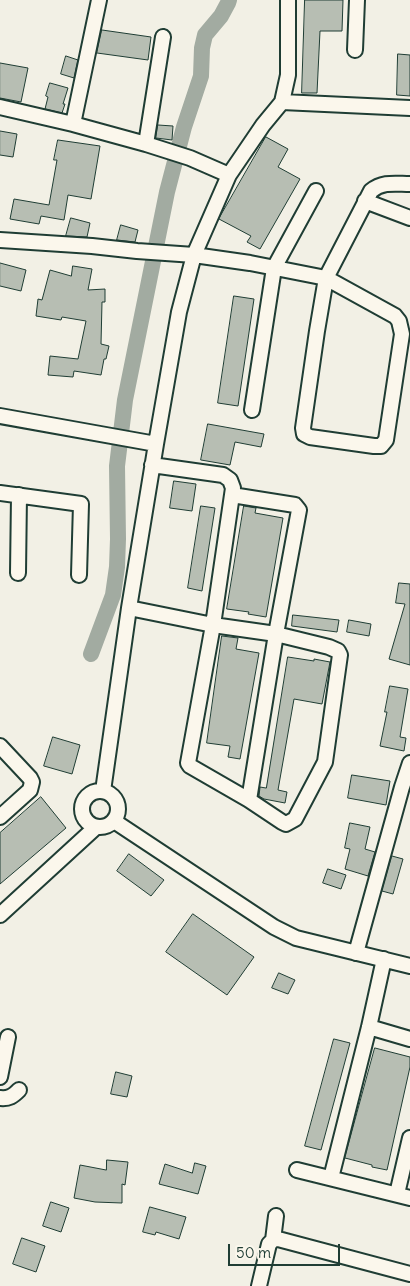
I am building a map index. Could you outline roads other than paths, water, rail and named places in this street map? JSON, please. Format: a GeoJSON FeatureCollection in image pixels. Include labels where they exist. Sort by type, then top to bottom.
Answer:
{"type":"FeatureCollection","features":[{"type":"Feature","properties":{"kind":"street"},"geometry":{"type":"LineString","coordinates":[[73,124],[99,0]]}},
{"type":"Feature","properties":{"kind":"street"},"geometry":{"type":"LineString","coordinates":[[103,791],[129,608],[179,312],[194,255],[230,175],[263,125],[282,102],[288,75],[288,0]]}},
{"type":"Feature","properties":{"kind":"street"},"geometry":{"type":"LineString","coordinates":[[355,50],[357,0]]}},
{"type":"Feature","properties":{"kind":"street"},"geometry":{"type":"LineString","coordinates":[[146,144],[163,37]]}},
{"type":"Feature","properties":{"kind":"street"},"geometry":{"type":"LineString","coordinates":[[282,102],[410,108]]}},
{"type":"Feature","properties":{"kind":"street"},"geometry":{"type":"LineString","coordinates":[[0,107],[146,144],[190,158],[230,175]]}},
{"type":"Feature","properties":{"kind":"street"},"geometry":{"type":"LineString","coordinates":[[0,240],[194,255],[326,278],[395,316],[399,321],[402,334],[386,440],[381,446],[310,437],[304,434],[303,428],[316,331],[326,278],[371,191],[376,186],[384,184],[410,184]]}},
{"type":"Feature","properties":{"kind":"street"},"geometry":{"type":"LineString","coordinates":[[252,410],[274,268],[316,191]]}},
{"type":"Feature","properties":{"kind":"street"},"geometry":{"type":"LineString","coordinates":[[365,201],[410,218]]}},
{"type":"Feature","properties":{"kind":"street"},"geometry":{"type":"LineString","coordinates":[[0,416],[156,444]]}},
{"type":"Feature","properties":{"kind":"street"},"geometry":{"type":"LineString","coordinates":[[129,608],[213,624],[276,634],[338,651],[340,655],[325,762],[295,819],[286,824],[282,822],[188,763],[213,624],[233,488],[230,480],[223,475],[152,465]]}},
{"type":"Feature","properties":{"kind":"street"},"geometry":{"type":"LineString","coordinates":[[0,493],[81,504],[79,575]]}},
{"type":"Feature","properties":{"kind":"street"},"geometry":{"type":"LineString","coordinates":[[18,573],[19,495]]}},
{"type":"Feature","properties":{"kind":"street"},"geometry":{"type":"LineString","coordinates":[[232,495],[295,505],[299,510],[276,634],[249,800]]}},
{"type":"Feature","properties":{"kind":"street"},"geometry":{"type":"LineString","coordinates":[[0,746],[32,782],[30,790],[0,817]]}},
{"type":"Feature","properties":{"kind":"street"},"geometry":{"type":"LineString","coordinates":[[356,953],[410,763]]}},
{"type":"Feature","properties":{"kind":"street"},"geometry":{"type":"LineString","coordinates":[[103,791],[109,793],[118,803],[118,816],[109,825],[96,827],[86,821],[83,815],[83,803],[91,793],[103,791]]}},
{"type":"Feature","properties":{"kind":"street"},"geometry":{"type":"LineString","coordinates":[[114,821],[274,927],[296,938],[410,966]]}},
{"type":"Feature","properties":{"kind":"street"},"geometry":{"type":"LineString","coordinates":[[0,915],[96,827]]}},
{"type":"Feature","properties":{"kind":"street"},"geometry":{"type":"LineString","coordinates":[[330,1178],[369,1027],[384,960]]}},
{"type":"Feature","properties":{"kind":"street"},"geometry":{"type":"LineString","coordinates":[[369,1027],[410,1039]]}},
{"type":"Feature","properties":{"kind":"street"},"geometry":{"type":"LineString","coordinates":[[0,1076],[8,1037]]}},
{"type":"Feature","properties":{"kind":"street"},"geometry":{"type":"LineString","coordinates":[[0,1098],[12,1097],[19,1090]]}},
{"type":"Feature","properties":{"kind":"street"},"geometry":{"type":"LineString","coordinates":[[297,1170],[404,1196],[410,1138]]}},
{"type":"Feature","properties":{"kind":"street"},"geometry":{"type":"LineString","coordinates":[[259,1286],[269,1244],[272,1240],[276,1216]]}},
{"type":"Feature","properties":{"kind":"street"},"geometry":{"type":"LineString","coordinates":[[272,1240],[278,1239],[410,1274]]}},
{"type":"Feature","properties":{"kind":"waterway"},"geometry":{"type":"LineString","coordinates":[[91,654],[113,595],[118,539],[117,466],[125,400],[167,192],[184,127],[201,76],[202,48],[205,35],[221,16],[229,0]]}}]}
